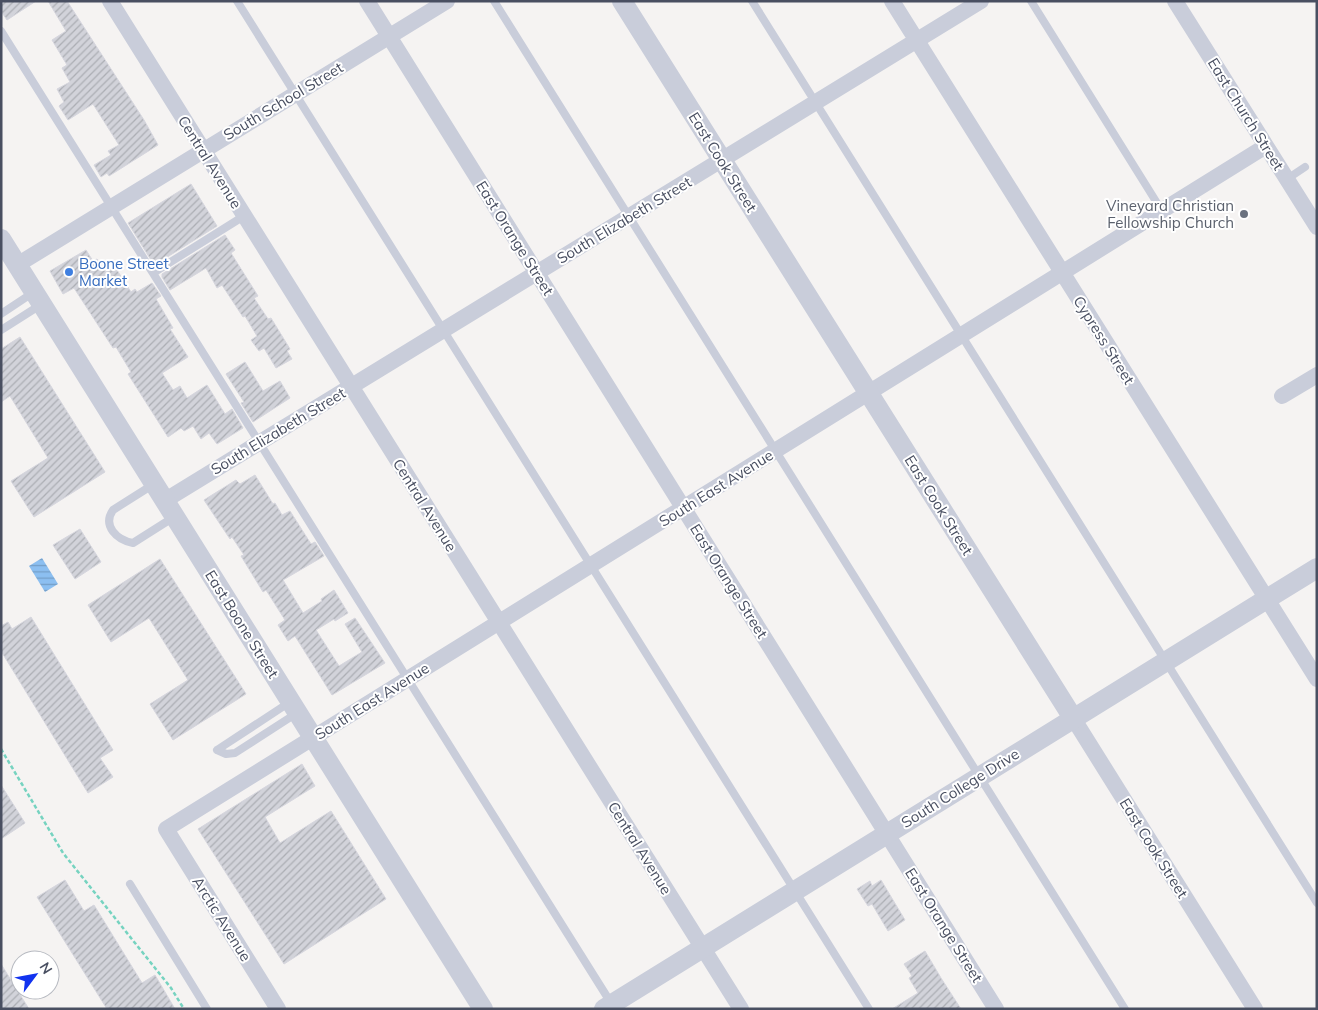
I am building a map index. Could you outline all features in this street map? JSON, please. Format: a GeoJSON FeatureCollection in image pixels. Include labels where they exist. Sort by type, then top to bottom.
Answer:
{"type":"FeatureCollection","features":[{"type":"Feature","properties":{"kind":"street","name":"Central Avenue"},"geometry":{"type":"LineString","coordinates":[[110,1],[741,1009]]}},
{"type":"Feature","properties":{"kind":"street","name":"East Orange Street"},"geometry":{"type":"LineString","coordinates":[[367,1],[996,1009]]}},
{"type":"Feature","properties":{"kind":"street","name":"South School Street"},"geometry":{"type":"LineString","coordinates":[[17,265],[447,1]]}},
{"type":"Feature","properties":{"kind":"street","name":"East Cook Street"},"geometry":{"type":"LineString","coordinates":[[622,1],[1255,1009]]}},
{"type":"Feature","properties":{"kind":"street","name":"Cypress Street"},"geometry":{"type":"LineString","coordinates":[[892,1],[1317,679]]}},
{"type":"Feature","properties":{"kind":"street","name":"South Elizabeth Street"},"geometry":{"type":"LineString","coordinates":[[169,509],[260,443],[981,1]]}},
{"type":"Feature","properties":{"kind":"street","name":"East Church Street"},"geometry":{"type":"LineString","coordinates":[[1175,1],[1317,226]]}},
{"type":"Feature","properties":{"kind":"street","name":"South East Avenue"},"geometry":{"type":"LineString","coordinates":[[166,829],[1266,146]]}},
{"type":"Feature","properties":{"kind":"street","name":"East Boone Street"},"geometry":{"type":"LineString","coordinates":[[1,239],[483,1009]]}},
{"type":"Feature","properties":{"kind":"street"},"geometry":{"type":"LineString","coordinates":[[1282,396],[1317,374]]}},
{"type":"Feature","properties":{"kind":"street","name":"South College Drive"},"geometry":{"type":"LineString","coordinates":[[610,1007],[1072,718],[1317,568]]}},
{"type":"Feature","properties":{"kind":"street","name":"Arctic Avenue"},"geometry":{"type":"LineString","coordinates":[[166,829],[278,1009]]}},
{"type":"Feature","properties":{"kind":"lane"},"geometry":{"type":"LineString","coordinates":[[237,1],[869,1009]]}},
{"type":"Feature","properties":{"kind":"lane"},"geometry":{"type":"LineString","coordinates":[[494,1],[1124,1009]]}},
{"type":"Feature","properties":{"kind":"lane"},"geometry":{"type":"LineString","coordinates":[[752,1],[1317,903]]}},
{"type":"Feature","properties":{"kind":"lane"},"geometry":{"type":"LineString","coordinates":[[1031,1],[1162,211]]}},
{"type":"Feature","properties":{"kind":"lane"},"geometry":{"type":"LineString","coordinates":[[1,31],[408,679],[610,1007]]}},
{"type":"Feature","properties":{"kind":"lane"},"geometry":{"type":"LineString","coordinates":[[1287,179],[1305,167]]}},
{"type":"Feature","properties":{"kind":"lane"},"geometry":{"type":"LineString","coordinates":[[153,273],[244,216]]}},
{"type":"Feature","properties":{"kind":"lane"},"geometry":{"type":"LineString","coordinates":[[1,314],[38,298]]}},
{"type":"Feature","properties":{"kind":"lane"},"geometry":{"type":"LineString","coordinates":[[1,330],[38,298]]}},
{"type":"Feature","properties":{"kind":"lane"},"geometry":{"type":"LineString","coordinates":[[154,484],[113,510],[108,516],[109,524],[116,536],[123,541],[133,543],[169,509]]}},
{"type":"Feature","properties":{"kind":"lane"},"geometry":{"type":"LineString","coordinates":[[293,707],[235,753],[226,754],[217,750],[243,732],[293,707]]}},
{"type":"Feature","properties":{"kind":"lane"},"geometry":{"type":"LineString","coordinates":[[243,732],[250,743]]}},
{"type":"Feature","properties":{"kind":"lane"},"geometry":{"type":"LineString","coordinates":[[130,884],[207,1009]]}},
{"type":"Feature","properties":{"kind":"path"},"geometry":{"type":"LineString","coordinates":[[1,749],[63,853],[171,988],[184,1009]]}},
{"type":"Feature","properties":{"kind":"water"},"geometry":{"type":"Polygon","coordinates":[[[42,558],[58,584],[45,592],[29,566],[42,558]]]}},
{"type":"Feature","properties":{"kind":"building"},"geometry":{"type":"Polygon","coordinates":[[[5,1],[36,1],[7,20],[1,11],[1,4],[5,1]]]}},
{"type":"Feature","properties":{"kind":"building"},"geometry":{"type":"Polygon","coordinates":[[[48,1],[67,1],[144,120],[158,145],[109,176],[107,173],[101,177],[94,165],[111,155],[108,151],[119,145],[93,104],[68,120],[59,106],[64,102],[57,89],[70,82],[62,68],[67,65],[52,40],[66,31],[48,1]]]}},
{"type":"Feature","properties":{"kind":"building"},"geometry":{"type":"Polygon","coordinates":[[[191,184],[217,226],[156,264],[153,259],[151,260],[128,223],[191,184]]]}},
{"type":"Feature","properties":{"kind":"building"},"geometry":{"type":"Polygon","coordinates":[[[225,235],[235,250],[231,253],[258,296],[254,298],[268,319],[271,318],[290,349],[287,351],[292,359],[276,368],[264,348],[259,351],[251,340],[257,336],[245,316],[243,317],[222,285],[217,288],[206,268],[170,290],[162,277],[162,274],[225,235]]]}},
{"type":"Feature","properties":{"kind":"building"},"geometry":{"type":"Polygon","coordinates":[[[86,250],[93,261],[97,259],[106,272],[115,267],[131,292],[135,289],[137,292],[152,283],[161,296],[156,299],[173,328],[170,329],[188,357],[162,373],[173,390],[180,386],[187,398],[207,385],[225,414],[232,409],[243,428],[217,444],[209,433],[201,439],[193,426],[184,431],[181,428],[168,437],[128,374],[131,372],[116,347],[113,348],[74,288],[63,294],[50,271],[86,250]]]}},
{"type":"Feature","properties":{"kind":"building"},"geometry":{"type":"Polygon","coordinates":[[[20,337],[105,472],[34,517],[11,481],[48,458],[10,396],[1,402],[1,349],[20,337]]]}},
{"type":"Feature","properties":{"kind":"building"},"geometry":{"type":"Polygon","coordinates":[[[245,362],[263,391],[280,381],[290,398],[253,422],[241,403],[244,402],[226,374],[245,362]]]}},
{"type":"Feature","properties":{"kind":"building"},"geometry":{"type":"Polygon","coordinates":[[[255,475],[282,515],[290,511],[311,544],[315,542],[324,556],[283,580],[303,613],[322,601],[321,599],[334,590],[348,613],[316,630],[339,666],[362,652],[345,624],[355,618],[385,663],[332,695],[295,636],[288,641],[278,625],[285,620],[266,590],[263,592],[241,556],[244,555],[232,537],[230,539],[204,500],[236,480],[240,484],[255,475]]]}},
{"type":"Feature","properties":{"kind":"building"},"geometry":{"type":"Polygon","coordinates":[[[80,529],[101,562],[75,579],[53,545],[80,529]]]}},
{"type":"Feature","properties":{"kind":"building"},"geometry":{"type":"Polygon","coordinates":[[[160,559],[246,694],[173,740],[150,704],[188,680],[149,618],[111,642],[88,605],[160,559]]]}},
{"type":"Feature","properties":{"kind":"building"},"geometry":{"type":"Polygon","coordinates":[[[31,617],[113,750],[100,758],[113,777],[88,793],[1,651],[1,626],[8,622],[12,629],[31,617]]]}},
{"type":"Feature","properties":{"kind":"building"},"geometry":{"type":"Polygon","coordinates":[[[302,764],[315,786],[265,817],[280,843],[331,811],[386,899],[284,964],[198,829],[302,764]]]}},
{"type":"Feature","properties":{"kind":"building"},"geometry":{"type":"Polygon","coordinates":[[[1,785],[25,823],[1,839],[1,785]]]}},
{"type":"Feature","properties":{"kind":"building"},"geometry":{"type":"Polygon","coordinates":[[[65,880],[84,911],[94,905],[142,983],[155,975],[175,1009],[107,1009],[37,897],[65,880]]]}},
{"type":"Feature","properties":{"kind":"building"},"geometry":{"type":"Polygon","coordinates":[[[881,880],[905,920],[888,931],[872,904],[868,906],[857,889],[870,881],[872,886],[881,880]]]}},
{"type":"Feature","properties":{"kind":"building"},"geometry":{"type":"Polygon","coordinates":[[[925,951],[961,1009],[892,1009],[918,993],[909,978],[912,976],[904,964],[925,951]]]}},
{"type":"Feature","properties":{"kind":"building"},"geometry":{"type":"Polygon","coordinates":[[[1,964],[10,978],[10,1000],[23,1000],[29,1009],[1,1009],[1,964]]]}},
{"type":"Feature","properties":{"kind":"place","name":"Vineyard Christian Fellowship Church"},"geometry":{"type":"Point","coordinates":[1244,214]}},
{"type":"Feature","properties":{"kind":"place","name":"Boone Street Market"},"geometry":{"type":"Point","coordinates":[69,272]}}]}
